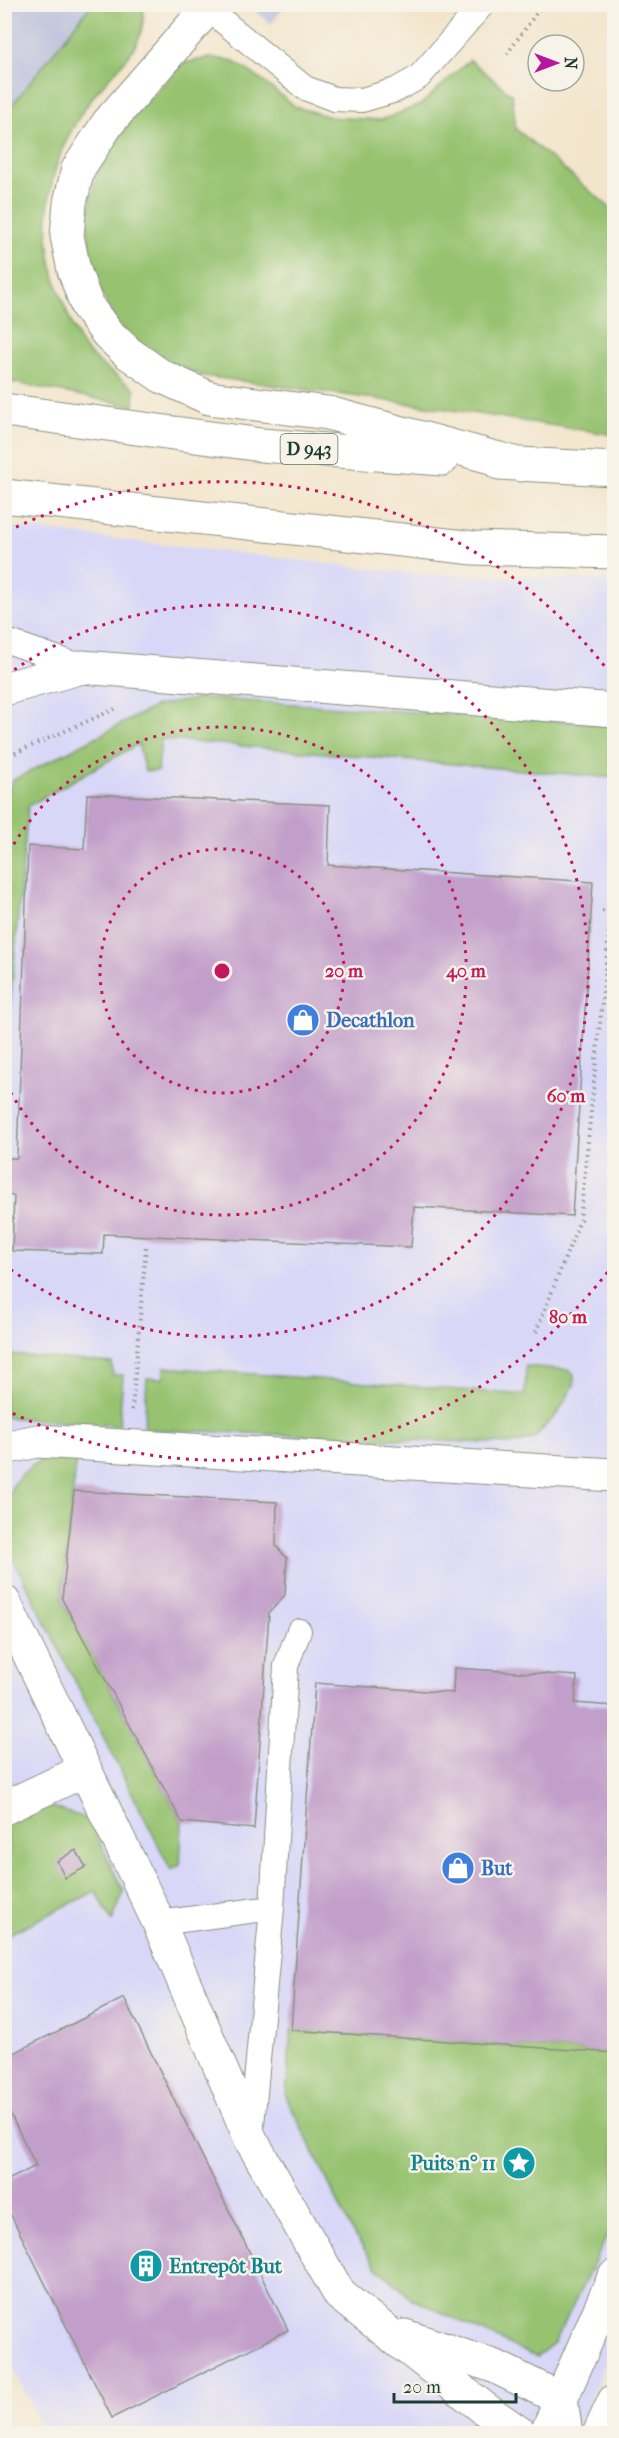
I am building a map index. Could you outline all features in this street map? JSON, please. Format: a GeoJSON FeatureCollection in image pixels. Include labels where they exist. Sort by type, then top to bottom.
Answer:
{"type":"FeatureCollection","features":[{"type":"Feature","properties":{"kind":"main road"},"geometry":{"type":"LineString","coordinates":[[204,7],[108,123],[78,169],[70,203],[68,236],[74,270],[87,306],[107,333],[127,352],[161,376],[209,398],[328,413],[521,465]]}},
{"type":"Feature","properties":{"kind":"main road","name":"D 943"},"geometry":{"type":"LineString","coordinates":[[4,410],[261,445],[521,465],[615,469]]}},
{"type":"Feature","properties":{"kind":"main road"},"geometry":{"type":"LineString","coordinates":[[4,496],[474,548],[615,552]]}},
{"type":"Feature","properties":{"kind":"main road"},"geometry":{"type":"LineString","coordinates":[[4,689],[82,667],[615,710]]}},
{"type":"Feature","properties":{"kind":"main road"},"geometry":{"type":"LineString","coordinates":[[4,1448],[37,1441],[615,1475]]}},
{"type":"Feature","properties":{"kind":"main road"},"geometry":{"type":"LineString","coordinates":[[4,1602],[159,1923],[251,2140],[340,2295],[485,2409],[521,2433]]}},
{"type":"Feature","properties":{"kind":"main road"},"geometry":{"type":"LineString","coordinates":[[4,1808],[85,1770]]}},
{"type":"Feature","properties":{"kind":"main road"},"geometry":{"type":"LineString","coordinates":[[546,2433],[615,2277]]}},
{"type":"Feature","properties":{"kind":"main road"},"geometry":{"type":"LineString","coordinates":[[383,2329],[496,2367],[561,2399]]}},
{"type":"Feature","properties":{"kind":"main road"},"geometry":{"type":"LineString","coordinates":[[561,2399],[566,2433]]}},
{"type":"Feature","properties":{"kind":"main road"},"geometry":{"type":"LineString","coordinates":[[599,2433],[615,2401]]}},
{"type":"Feature","properties":{"kind":"lane"},"geometry":{"type":"LineString","coordinates":[[204,7],[305,88],[334,99],[362,100],[396,90],[419,77],[483,4]]}},
{"type":"Feature","properties":{"kind":"lane"},"geometry":{"type":"LineString","coordinates":[[4,640],[82,667]]}},
{"type":"Feature","properties":{"kind":"lane"},"geometry":{"type":"LineString","coordinates":[[251,2140],[272,1908],[286,1666],[299,1631]]}},
{"type":"Feature","properties":{"kind":"lane"},"geometry":{"type":"LineString","coordinates":[[159,1923],[272,1908]]}},
{"type":"Feature","properties":{"kind":"path"},"geometry":{"type":"LineString","coordinates":[[507,54],[543,4]]}},
{"type":"Feature","properties":{"kind":"path"},"geometry":{"type":"LineString","coordinates":[[4,758],[122,706]]}},
{"type":"Feature","properties":{"kind":"path"},"geometry":{"type":"LineString","coordinates":[[536,1332],[580,1220],[613,912],[612,903],[615,903]]}},
{"type":"Feature","properties":{"kind":"path"},"geometry":{"type":"LineString","coordinates":[[602,911],[613,912]]}},
{"type":"Feature","properties":{"kind":"path"},"geometry":{"type":"LineString","coordinates":[[135,1373],[146,1247]]}},
{"type":"Feature","properties":{"kind":"shaded area"},"geometry":{"type":"Polygon","coordinates":[[[4,5],[91,5],[5,114],[4,5]]]}},
{"type":"Feature","properties":{"kind":"shaded area"},"geometry":{"type":"Polygon","coordinates":[[[248,5],[286,5],[271,24],[248,5]]]}},
{"type":"Feature","properties":{"kind":"shaded area"},"geometry":{"type":"Polygon","coordinates":[[[5,526],[417,574],[614,580],[614,2344],[575,2434],[45,2433],[5,2353],[5,526]]]}},
{"type":"Feature","properties":{"kind":"green space"},"geometry":{"type":"Polygon","coordinates":[[[91,5],[143,5],[141,33],[129,56],[93,97],[63,147],[54,174],[49,201],[50,256],[57,284],[82,345],[100,363],[135,389],[134,406],[5,381],[5,114],[91,5]]]}},
{"type":"Feature","properties":{"kind":"green space"},"geometry":{"type":"Polygon","coordinates":[[[208,58],[231,60],[296,107],[331,117],[381,120],[420,105],[470,60],[512,95],[516,129],[614,211],[614,435],[420,405],[203,376],[153,355],[116,322],[93,276],[87,220],[97,171],[132,117],[184,63],[208,58]]]}},
{"type":"Feature","properties":{"kind":"green space"},"geometry":{"type":"Polygon","coordinates":[[[201,698],[614,725],[614,778],[161,739],[158,771],[145,771],[138,744],[28,806],[5,1063],[4,799],[13,780],[156,706],[201,698]]]}},
{"type":"Feature","properties":{"kind":"green space"},"geometry":{"type":"Polygon","coordinates":[[[5,1354],[112,1363],[113,1375],[123,1375],[119,1426],[5,1417],[5,1354]]]}},
{"type":"Feature","properties":{"kind":"green space"},"geometry":{"type":"Polygon","coordinates":[[[526,1366],[568,1370],[574,1375],[574,1385],[558,1413],[533,1439],[513,1444],[144,1429],[147,1378],[164,1378],[164,1367],[525,1395],[526,1366]]]}},
{"type":"Feature","properties":{"kind":"green space"},"geometry":{"type":"Polygon","coordinates":[[[50,1456],[76,1459],[62,1599],[182,1822],[180,1865],[171,1870],[5,1543],[5,1514],[11,1490],[25,1471],[50,1456]]]}},
{"type":"Feature","properties":{"kind":"green space"},"geometry":{"type":"Polygon","coordinates":[[[48,1806],[89,1819],[124,1892],[112,1921],[96,1891],[5,1936],[5,1859],[10,1856],[6,1826],[48,1806]]]}},
{"type":"Feature","properties":{"kind":"green space"},"geometry":{"type":"Polygon","coordinates":[[[291,2030],[614,2053],[614,2222],[555,2342],[536,2357],[411,2298],[377,2267],[354,2235],[286,2096],[291,2030]]]}},
{"type":"Feature","properties":{"kind":"building","name":"Decathlon"},"geometry":{"type":"Polygon","coordinates":[[[87,794],[330,805],[328,865],[593,882],[572,1216],[414,1207],[411,1247],[104,1234],[103,1254],[12,1251],[14,1196],[7,1195],[8,1158],[17,1158],[28,846],[84,849],[87,794]]]}},
{"type":"Feature","properties":{"kind":"building"},"geometry":{"type":"Polygon","coordinates":[[[74,1491],[277,1502],[276,1546],[287,1558],[285,1595],[269,1613],[254,1829],[182,1822],[62,1599],[74,1491]]]}},
{"type":"Feature","properties":{"kind":"building","name":"But"},"geometry":{"type":"Polygon","coordinates":[[[454,1668],[577,1676],[575,1703],[614,1706],[614,2053],[291,2030],[315,1683],[453,1693],[454,1668]]]}},
{"type":"Feature","properties":{"kind":"building"},"geometry":{"type":"Polygon","coordinates":[[[76,1850],[86,1867],[65,1878],[57,1861],[76,1850]]]}},
{"type":"Feature","properties":{"kind":"building","name":"Entrepôt But"},"geometry":{"type":"Polygon","coordinates":[[[124,1998],[288,2330],[112,2418],[4,2201],[4,2182],[36,2166],[4,2101],[4,2058],[124,1998]]]}},
{"type":"Feature","properties":{"kind":"place","name":"Decathlon"},"geometry":{"type":"Point","coordinates":[303,1020]}},
{"type":"Feature","properties":{"kind":"place","name":"But"},"geometry":{"type":"Point","coordinates":[458,1868]}},
{"type":"Feature","properties":{"kind":"place","name":"Puits n° 11"},"geometry":{"type":"Point","coordinates":[519,2163]}},
{"type":"Feature","properties":{"kind":"place","name":"Entrepôt But"},"geometry":{"type":"Point","coordinates":[146,2266]}}]}
